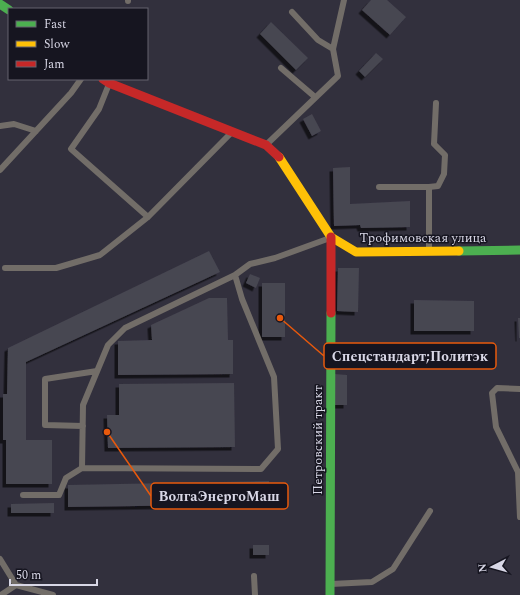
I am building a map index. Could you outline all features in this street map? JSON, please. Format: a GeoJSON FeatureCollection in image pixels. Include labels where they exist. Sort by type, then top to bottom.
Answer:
{"type":"FeatureCollection","features":[{"type":"Feature","properties":{"kind":"street","name":"Трофимовская улица"},"geometry":{"type":"LineString","coordinates":[[106,81],[266,145],[276,153],[286,167],[331,237],[356,252],[520,250]]}},
{"type":"Feature","properties":{"kind":"street","name":"Петровский тракт"},"geometry":{"type":"LineString","coordinates":[[330,595],[331,237]]}},
{"type":"Feature","properties":{"kind":"lane"},"geometry":{"type":"LineString","coordinates":[[266,145],[338,76],[333,49],[344,0]]}},
{"type":"Feature","properties":{"kind":"lane"},"geometry":{"type":"LineString","coordinates":[[292,12],[318,40],[333,49]]}},
{"type":"Feature","properties":{"kind":"lane"},"geometry":{"type":"LineString","coordinates":[[281,68],[315,97]]}},
{"type":"Feature","properties":{"kind":"lane"},"geometry":{"type":"LineString","coordinates":[[0,170],[71,93],[80,80]]}},
{"type":"Feature","properties":{"kind":"lane"},"geometry":{"type":"LineString","coordinates":[[106,81],[99,109],[71,149],[148,217]]}},
{"type":"Feature","properties":{"kind":"lane"},"geometry":{"type":"LineString","coordinates":[[379,187],[438,186],[444,174],[445,155],[434,144],[436,102]]}},
{"type":"Feature","properties":{"kind":"lane"},"geometry":{"type":"LineString","coordinates":[[0,126],[14,124],[36,131]]}},
{"type":"Feature","properties":{"kind":"lane"},"geometry":{"type":"LineString","coordinates":[[5,268],[56,268],[100,255],[148,217],[232,132]]}},
{"type":"Feature","properties":{"kind":"lane"},"geometry":{"type":"LineString","coordinates":[[428,252],[429,186]]}},
{"type":"Feature","properties":{"kind":"lane"},"geometry":{"type":"LineString","coordinates":[[82,468],[83,405],[108,345],[125,328],[235,274],[250,264],[275,258],[331,237]]}},
{"type":"Feature","properties":{"kind":"lane"},"geometry":{"type":"LineString","coordinates":[[23,495],[59,495],[66,478],[82,468],[261,469],[278,449],[274,377],[242,299],[235,274]]}},
{"type":"Feature","properties":{"kind":"lane"},"geometry":{"type":"LineString","coordinates":[[83,426],[45,425],[44,379],[97,371]]}},
{"type":"Feature","properties":{"kind":"lane"},"geometry":{"type":"LineString","coordinates":[[520,389],[497,388],[492,393],[496,427],[518,472],[520,517]]}},
{"type":"Feature","properties":{"kind":"lane"},"geometry":{"type":"LineString","coordinates":[[330,584],[372,582],[393,569],[430,511]]}},
{"type":"Feature","properties":{"kind":"lane"},"geometry":{"type":"LineString","coordinates":[[0,559],[16,586]]}},
{"type":"Feature","properties":{"kind":"lane"},"geometry":{"type":"LineString","coordinates":[[254,576],[255,595]]}},
{"type":"Feature","properties":{"kind":"lane"},"geometry":{"type":"LineString","coordinates":[[0,595],[16,586],[53,595]]}},
{"type":"Feature","properties":{"kind":"building"},"geometry":{"type":"Polygon","coordinates":[[[371,0],[387,0],[406,17],[390,35],[362,10],[371,0]]]}},
{"type":"Feature","properties":{"kind":"building"},"geometry":{"type":"Polygon","coordinates":[[[271,22],[308,58],[296,70],[260,34],[271,22]]]}},
{"type":"Feature","properties":{"kind":"building"},"geometry":{"type":"Polygon","coordinates":[[[376,53],[383,59],[365,77],[359,71],[376,53]]]}},
{"type":"Feature","properties":{"kind":"building"},"geometry":{"type":"Polygon","coordinates":[[[312,114],[321,131],[312,136],[303,119],[312,114]]]}},
{"type":"Feature","properties":{"kind":"building"},"geometry":{"type":"Polygon","coordinates":[[[350,167],[350,204],[410,201],[410,227],[361,228],[360,225],[334,226],[333,168],[350,167]]]}},
{"type":"Feature","properties":{"kind":"building"},"geometry":{"type":"Polygon","coordinates":[[[209,251],[220,272],[26,362],[26,440],[52,440],[52,484],[6,484],[6,440],[3,440],[3,394],[7,394],[8,348],[209,251]]]}},
{"type":"Feature","properties":{"kind":"building"},"geometry":{"type":"Polygon","coordinates":[[[338,268],[359,268],[358,312],[337,311],[338,268]]]}},
{"type":"Feature","properties":{"kind":"building"},"geometry":{"type":"Polygon","coordinates":[[[250,274],[260,278],[256,288],[246,283],[250,274]]]}},
{"type":"Feature","properties":{"kind":"building"},"geometry":{"type":"Polygon","coordinates":[[[262,283],[285,283],[285,337],[262,337],[262,283]]]}},
{"type":"Feature","properties":{"kind":"building"},"geometry":{"type":"Polygon","coordinates":[[[209,298],[227,298],[228,340],[233,340],[233,374],[118,375],[118,341],[152,340],[151,325],[209,298]]]}},
{"type":"Feature","properties":{"kind":"building"},"geometry":{"type":"Polygon","coordinates":[[[414,300],[474,301],[474,331],[414,331],[414,300]]]}},
{"type":"Feature","properties":{"kind":"building"},"geometry":{"type":"Polygon","coordinates":[[[518,318],[520,318],[520,338],[519,338],[518,318]]]}},
{"type":"Feature","properties":{"kind":"building"},"geometry":{"type":"Polygon","coordinates":[[[334,374],[347,375],[347,405],[334,405],[334,374]]]}},
{"type":"Feature","properties":{"kind":"building"},"geometry":{"type":"Polygon","coordinates":[[[234,383],[235,447],[108,448],[107,415],[119,415],[119,384],[234,383]]]}},
{"type":"Feature","properties":{"kind":"building"},"geometry":{"type":"Polygon","coordinates":[[[269,481],[270,504],[68,507],[68,485],[269,481]]]}},
{"type":"Feature","properties":{"kind":"building"},"geometry":{"type":"Polygon","coordinates":[[[54,503],[54,513],[11,513],[11,504],[54,503]]]}},
{"type":"Feature","properties":{"kind":"building"},"geometry":{"type":"Polygon","coordinates":[[[253,545],[269,545],[269,555],[253,555],[253,545]]]}},
{"type":"Feature","properties":{"kind":"traffic: fast"},"geometry":{"type":"LineString","coordinates":[[0,4],[8,9]]}},
{"type":"Feature","properties":{"kind":"traffic: fast"},"geometry":{"type":"LineString","coordinates":[[459,251],[520,250]]}},
{"type":"Feature","properties":{"kind":"traffic: fast"},"geometry":{"type":"LineString","coordinates":[[330,595],[331,313]]}},
{"type":"Feature","properties":{"kind":"traffic: slow"},"geometry":{"type":"LineString","coordinates":[[279,157],[331,237],[356,252],[459,251]]}},
{"type":"Feature","properties":{"kind":"traffic: jam"},"geometry":{"type":"LineString","coordinates":[[104,80],[266,145],[279,157]]}},
{"type":"Feature","properties":{"kind":"traffic: jam"},"geometry":{"type":"LineString","coordinates":[[331,237],[331,313]]}},
{"type":"Feature","properties":{"kind":"place","name":"Спецстандарт;Политэк"},"geometry":{"type":"Point","coordinates":[280,318]}},
{"type":"Feature","properties":{"kind":"place","name":"ВолгаЭнергоМаш"},"geometry":{"type":"Point","coordinates":[107,432]}}]}
